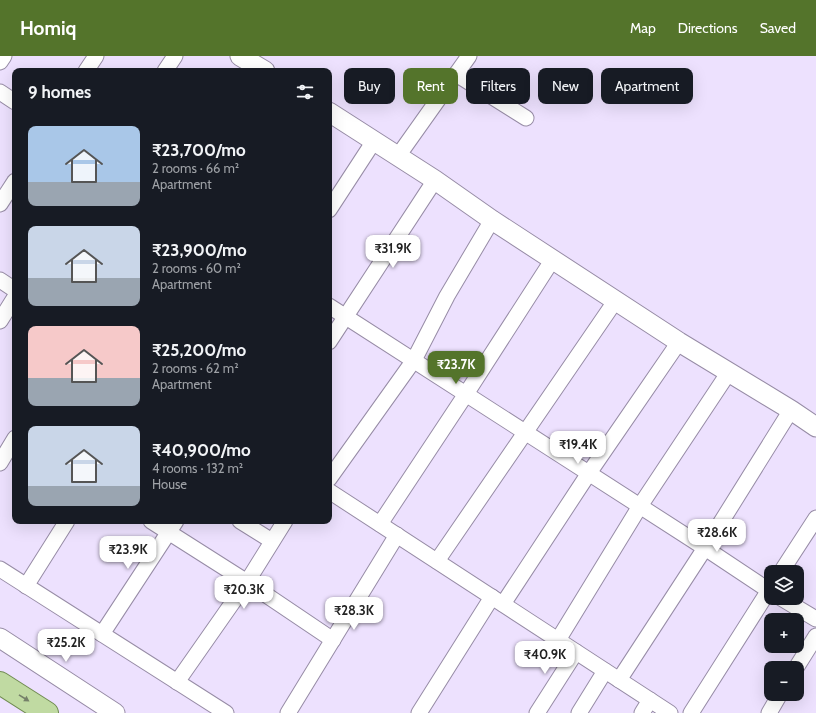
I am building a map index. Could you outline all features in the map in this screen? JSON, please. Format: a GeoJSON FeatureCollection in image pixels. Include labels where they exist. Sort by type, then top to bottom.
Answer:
{"type":"FeatureCollection","features":[{"type":"Feature","properties":{"kind":"main road"},"geometry":{"type":"LineString","coordinates":[[0,683],[47,713]]}},
{"type":"Feature","properties":{"kind":"street"},"geometry":{"type":"LineString","coordinates":[[0,62],[4,56]]}},
{"type":"Feature","properties":{"kind":"street"},"geometry":{"type":"LineString","coordinates":[[88,68],[96,56]]}},
{"type":"Feature","properties":{"kind":"street"},"geometry":{"type":"LineString","coordinates":[[167,68],[175,56]]}},
{"type":"Feature","properties":{"kind":"street"},"geometry":{"type":"LineString","coordinates":[[240,56],[258,68]]}},
{"type":"Feature","properties":{"kind":"street"},"geometry":{"type":"LineString","coordinates":[[458,71],[469,56]]}},
{"type":"Feature","properties":{"kind":"street"},"geometry":{"type":"LineString","coordinates":[[458,75],[526,118]]}},
{"type":"Feature","properties":{"kind":"street"},"geometry":{"type":"LineString","coordinates":[[0,92],[12,100]]}},
{"type":"Feature","properties":{"kind":"street"},"geometry":{"type":"LineString","coordinates":[[398,156],[435,104]]}},
{"type":"Feature","properties":{"kind":"street"},"geometry":{"type":"LineString","coordinates":[[332,114],[435,180],[492,220],[679,342],[791,410],[816,427]]}},
{"type":"Feature","properties":{"kind":"street"},"geometry":{"type":"LineString","coordinates":[[332,205],[374,141]]}},
{"type":"Feature","properties":{"kind":"street"},"geometry":{"type":"LineString","coordinates":[[332,338],[435,180]]}},
{"type":"Feature","properties":{"kind":"street"},"geometry":{"type":"LineString","coordinates":[[0,204],[12,186]]}},
{"type":"Feature","properties":{"kind":"street"},"geometry":{"type":"LineString","coordinates":[[332,475],[414,360],[447,296],[492,220]]}},
{"type":"Feature","properties":{"kind":"street"},"geometry":{"type":"LineString","coordinates":[[380,524],[553,259]]}},
{"type":"Feature","properties":{"kind":"street"},"geometry":{"type":"LineString","coordinates":[[0,280],[12,288]]}},
{"type":"Feature","properties":{"kind":"street"},"geometry":{"type":"LineString","coordinates":[[437,561],[616,300]]}},
{"type":"Feature","properties":{"kind":"street"},"geometry":{"type":"LineString","coordinates":[[0,321],[12,302]]}},
{"type":"Feature","properties":{"kind":"street"},"geometry":{"type":"LineString","coordinates":[[332,308],[764,586]]}},
{"type":"Feature","properties":{"kind":"street"},"geometry":{"type":"LineString","coordinates":[[420,713],[497,600],[589,473],[679,342]]}},
{"type":"Feature","properties":{"kind":"street"},"geometry":{"type":"LineString","coordinates":[[558,640],[640,506],[729,372]]}},
{"type":"Feature","properties":{"kind":"street"},"geometry":{"type":"LineString","coordinates":[[619,680],[705,548],[791,410]]}},
{"type":"Feature","properties":{"kind":"street"},"geometry":{"type":"LineString","coordinates":[[0,463],[12,443]]}},
{"type":"Feature","properties":{"kind":"street"},"geometry":{"type":"LineString","coordinates":[[332,493],[670,713]]}},
{"type":"Feature","properties":{"kind":"street"},"geometry":{"type":"LineString","coordinates":[[786,565],[816,518]]}},
{"type":"Feature","properties":{"kind":"street"},"geometry":{"type":"LineString","coordinates":[[26,586],[66,524]]}},
{"type":"Feature","properties":{"kind":"street"},"geometry":{"type":"LineString","coordinates":[[161,524],[172,527],[247,582],[333,640]]}},
{"type":"Feature","properties":{"kind":"street"},"geometry":{"type":"LineString","coordinates":[[245,524],[272,541]]}},
{"type":"Feature","properties":{"kind":"street"},"geometry":{"type":"LineString","coordinates":[[177,682],[247,582],[283,524]]}},
{"type":"Feature","properties":{"kind":"street"},"geometry":{"type":"LineString","coordinates":[[102,634],[172,527]]}},
{"type":"Feature","properties":{"kind":"street"},"geometry":{"type":"LineString","coordinates":[[288,713],[397,535]]}},
{"type":"Feature","properties":{"kind":"street"},"geometry":{"type":"LineString","coordinates":[[0,569],[226,713]]}},
{"type":"Feature","properties":{"kind":"street"},"geometry":{"type":"LineString","coordinates":[[691,713],[764,605]]}},
{"type":"Feature","properties":{"kind":"street"},"geometry":{"type":"LineString","coordinates":[[794,605],[816,619]]}},
{"type":"Feature","properties":{"kind":"street"},"geometry":{"type":"LineString","coordinates":[[800,661],[816,636]]}},
{"type":"Feature","properties":{"kind":"street"},"geometry":{"type":"LineString","coordinates":[[0,638],[115,713]]}},
{"type":"Feature","properties":{"kind":"street"},"geometry":{"type":"LineString","coordinates":[[537,713],[576,652]]}},
{"type":"Feature","properties":{"kind":"street"},"geometry":{"type":"LineString","coordinates":[[579,713],[605,671]]}},
{"type":"Feature","properties":{"kind":"street"},"geometry":{"type":"LineString","coordinates":[[642,713],[650,700]]}},
{"type":"Feature","properties":{"kind":"street"},"geometry":{"type":"LineString","coordinates":[[769,713],[776,701]]}}]}
